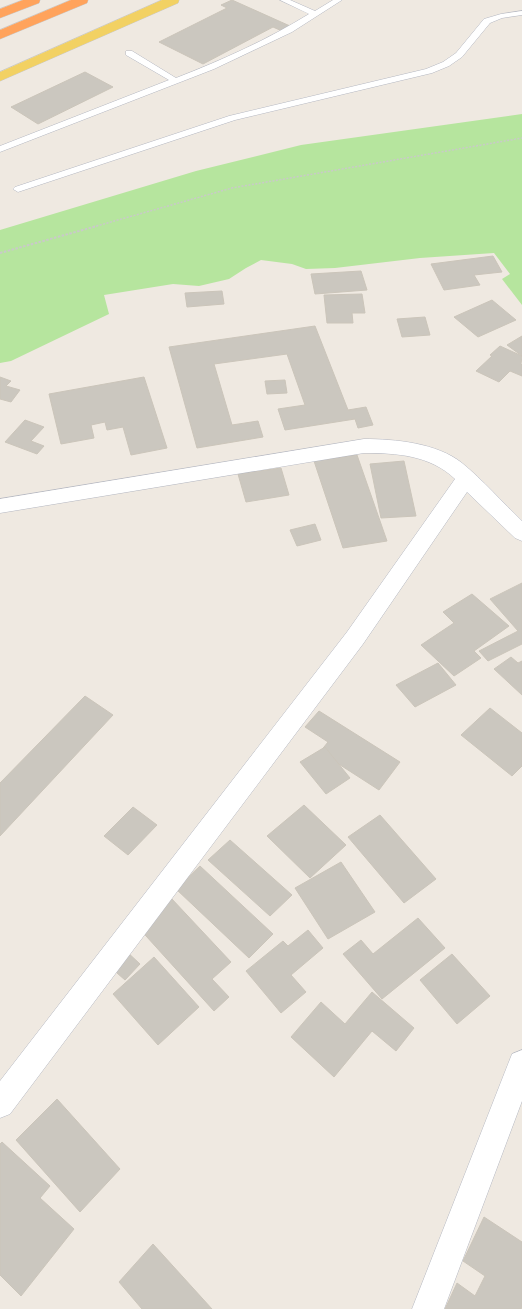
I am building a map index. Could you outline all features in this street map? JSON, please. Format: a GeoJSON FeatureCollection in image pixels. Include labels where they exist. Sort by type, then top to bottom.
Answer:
{"type":"FeatureCollection","features":[{"type":"Feature","properties":{"kind":"highway"},"geometry":{"type":"LineString","coordinates":[[0,14],[34,0]]}},
{"type":"Feature","properties":{"kind":"highway"},"geometry":{"type":"LineString","coordinates":[[0,35],[82,0]]}},
{"type":"Feature","properties":{"kind":"main road"},"geometry":{"type":"LineString","coordinates":[[0,77],[173,0]]}},
{"type":"Feature","properties":{"kind":"street"},"geometry":{"type":"LineString","coordinates":[[0,506],[364,446],[389,446],[414,450],[434,457],[454,467],[522,533]]}},
{"type":"Feature","properties":{"kind":"street"},"geometry":{"type":"LineString","coordinates":[[0,1104],[154,904],[355,638],[466,478]]}},
{"type":"Feature","properties":{"kind":"street"},"geometry":{"type":"LineString","coordinates":[[428,1309],[522,1064]]}},
{"type":"Feature","properties":{"kind":"lane"},"geometry":{"type":"LineString","coordinates":[[284,0],[315,14]]}},
{"type":"Feature","properties":{"kind":"lane"},"geometry":{"type":"LineString","coordinates":[[0,149],[176,81],[250,49],[338,0]]}},
{"type":"Feature","properties":{"kind":"lane"},"geometry":{"type":"LineString","coordinates":[[18,190],[232,118],[429,71],[446,64],[459,55],[487,21],[501,16],[522,14]]}},
{"type":"Feature","properties":{"kind":"lane"},"geometry":{"type":"LineString","coordinates":[[129,53],[176,81]]}},
{"type":"Feature","properties":{"kind":"path"},"geometry":{"type":"LineString","coordinates":[[0,252],[232,188],[522,138]]}},
{"type":"Feature","properties":{"kind":"green space"},"geometry":{"type":"Polygon","coordinates":[[[522,114],[522,305],[502,279],[510,274],[494,253],[420,258],[335,268],[306,269],[292,264],[261,260],[229,279],[199,286],[173,284],[104,295],[109,314],[11,361],[0,363],[0,230],[196,171],[301,145],[522,114]]]}},
{"type":"Feature","properties":{"kind":"building"},"geometry":{"type":"Polygon","coordinates":[[[232,0],[290,26],[282,31],[273,27],[203,64],[159,42],[227,8],[221,5],[232,0]]]}},
{"type":"Feature","properties":{"kind":"building"},"geometry":{"type":"Polygon","coordinates":[[[85,72],[113,87],[38,124],[11,107],[85,72]]]}},
{"type":"Feature","properties":{"kind":"building"},"geometry":{"type":"Polygon","coordinates":[[[493,256],[502,272],[474,275],[480,285],[444,290],[431,264],[493,256]]]}},
{"type":"Feature","properties":{"kind":"building"},"geometry":{"type":"Polygon","coordinates":[[[361,271],[367,290],[315,294],[311,274],[361,271]]]}},
{"type":"Feature","properties":{"kind":"building"},"geometry":{"type":"Polygon","coordinates":[[[222,291],[224,304],[187,307],[185,293],[222,291]]]}},
{"type":"Feature","properties":{"kind":"building"},"geometry":{"type":"Polygon","coordinates":[[[362,294],[365,313],[352,313],[353,323],[327,323],[324,295],[362,294]]]}},
{"type":"Feature","properties":{"kind":"building"},"geometry":{"type":"Polygon","coordinates":[[[492,300],[516,320],[478,337],[454,317],[492,300]]]}},
{"type":"Feature","properties":{"kind":"building"},"geometry":{"type":"Polygon","coordinates":[[[425,317],[430,335],[402,337],[397,319],[425,317]]]}},
{"type":"Feature","properties":{"kind":"building"},"geometry":{"type":"Polygon","coordinates":[[[315,326],[348,410],[366,407],[373,425],[358,428],[355,419],[285,430],[278,409],[305,405],[287,354],[214,364],[232,425],[258,421],[263,437],[197,448],[169,347],[315,326]]]}},
{"type":"Feature","properties":{"kind":"building"},"geometry":{"type":"Polygon","coordinates":[[[522,336],[522,356],[507,345],[522,336]]]}},
{"type":"Feature","properties":{"kind":"building"},"geometry":{"type":"Polygon","coordinates":[[[500,346],[522,356],[522,376],[510,371],[499,382],[476,371],[500,346]]]}},
{"type":"Feature","properties":{"kind":"building"},"geometry":{"type":"Polygon","coordinates":[[[0,377],[11,381],[6,386],[20,390],[11,402],[0,399],[0,377]]]}},
{"type":"Feature","properties":{"kind":"building"},"geometry":{"type":"Polygon","coordinates":[[[144,377],[167,448],[131,455],[123,427],[107,430],[105,422],[91,425],[94,438],[61,444],[49,394],[144,377]]]}},
{"type":"Feature","properties":{"kind":"building"},"geometry":{"type":"Polygon","coordinates":[[[285,380],[287,393],[267,394],[265,381],[285,380]]]}},
{"type":"Feature","properties":{"kind":"building"},"geometry":{"type":"Polygon","coordinates":[[[25,420],[44,427],[31,441],[44,446],[37,454],[5,442],[25,420]]]}},
{"type":"Feature","properties":{"kind":"building"},"geometry":{"type":"Polygon","coordinates":[[[357,455],[387,541],[343,548],[314,461],[357,455]]]}},
{"type":"Feature","properties":{"kind":"building"},"geometry":{"type":"Polygon","coordinates":[[[404,461],[416,516],[381,518],[370,464],[404,461]]]}},
{"type":"Feature","properties":{"kind":"building"},"geometry":{"type":"Polygon","coordinates":[[[281,468],[289,495],[246,502],[238,474],[281,468]]]}},
{"type":"Feature","properties":{"kind":"building"},"geometry":{"type":"Polygon","coordinates":[[[315,524],[321,540],[297,546],[290,530],[315,524]]]}},
{"type":"Feature","properties":{"kind":"building"},"geometry":{"type":"Polygon","coordinates":[[[522,583],[522,644],[488,661],[479,651],[518,631],[490,599],[522,583]]]}},
{"type":"Feature","properties":{"kind":"building"},"geometry":{"type":"Polygon","coordinates":[[[472,594],[509,626],[474,651],[481,658],[454,676],[421,645],[454,623],[443,612],[472,594]]]}},
{"type":"Feature","properties":{"kind":"building"},"geometry":{"type":"Polygon","coordinates":[[[511,657],[518,663],[522,661],[522,695],[494,669],[511,657]]]}},
{"type":"Feature","properties":{"kind":"building"},"geometry":{"type":"Polygon","coordinates":[[[438,663],[456,685],[415,707],[396,685],[438,663]]]}},
{"type":"Feature","properties":{"kind":"building"},"geometry":{"type":"Polygon","coordinates":[[[85,696],[113,715],[0,836],[0,783],[85,696]]]}},
{"type":"Feature","properties":{"kind":"building"},"geometry":{"type":"Polygon","coordinates":[[[490,708],[522,733],[522,766],[512,776],[461,735],[490,708]]]}},
{"type":"Feature","properties":{"kind":"building"},"geometry":{"type":"Polygon","coordinates":[[[319,711],[400,762],[379,790],[320,752],[328,742],[305,727],[319,711]]]}},
{"type":"Feature","properties":{"kind":"building"},"geometry":{"type":"Polygon","coordinates":[[[325,747],[350,778],[326,794],[300,762],[325,747]]]}},
{"type":"Feature","properties":{"kind":"building"},"geometry":{"type":"Polygon","coordinates":[[[304,805],[346,845],[310,878],[267,836],[304,805]]]}},
{"type":"Feature","properties":{"kind":"building"},"geometry":{"type":"Polygon","coordinates":[[[133,807],[157,825],[128,855],[104,836],[133,807]]]}},
{"type":"Feature","properties":{"kind":"building"},"geometry":{"type":"Polygon","coordinates":[[[380,815],[436,879],[404,903],[348,837],[380,815]]]}},
{"type":"Feature","properties":{"kind":"building"},"geometry":{"type":"Polygon","coordinates":[[[230,840],[292,895],[270,916],[208,860],[230,840]]]}},
{"type":"Feature","properties":{"kind":"building"},"geometry":{"type":"Polygon","coordinates":[[[341,862],[375,912],[328,939],[295,888],[341,862]]]}},
{"type":"Feature","properties":{"kind":"building"},"geometry":{"type":"Polygon","coordinates":[[[200,866],[273,934],[249,958],[176,889],[200,866]]]}},
{"type":"Feature","properties":{"kind":"building"},"geometry":{"type":"Polygon","coordinates":[[[171,898],[231,962],[212,979],[229,997],[214,1011],[137,926],[171,898]]]}},
{"type":"Feature","properties":{"kind":"building"},"geometry":{"type":"Polygon","coordinates":[[[418,918],[445,948],[382,999],[343,954],[361,940],[373,954],[418,918]]]}},
{"type":"Feature","properties":{"kind":"building"},"geometry":{"type":"Polygon","coordinates":[[[308,930],[323,948],[291,975],[306,992],[281,1013],[246,971],[283,941],[288,946],[308,930]]]}},
{"type":"Feature","properties":{"kind":"building"},"geometry":{"type":"Polygon","coordinates":[[[125,950],[140,964],[125,980],[109,966],[125,950]]]}},
{"type":"Feature","properties":{"kind":"building"},"geometry":{"type":"Polygon","coordinates":[[[452,954],[490,996],[457,1024],[420,980],[452,954]]]}},
{"type":"Feature","properties":{"kind":"building"},"geometry":{"type":"Polygon","coordinates":[[[154,957],[199,1007],[158,1045],[113,994],[154,957]]]}},
{"type":"Feature","properties":{"kind":"building"},"geometry":{"type":"Polygon","coordinates":[[[372,992],[414,1028],[396,1051],[372,1031],[334,1077],[291,1037],[321,1002],[345,1024],[372,992]]]}},
{"type":"Feature","properties":{"kind":"building"},"geometry":{"type":"Polygon","coordinates":[[[57,1099],[120,1169],[80,1212],[16,1140],[57,1099]]]}},
{"type":"Feature","properties":{"kind":"building"},"geometry":{"type":"Polygon","coordinates":[[[2,1142],[50,1186],[40,1198],[74,1229],[21,1296],[0,1275],[0,1144],[2,1142]]]}},
{"type":"Feature","properties":{"kind":"building"},"geometry":{"type":"Polygon","coordinates":[[[484,1217],[522,1242],[522,1307],[521,1309],[445,1309],[457,1283],[475,1296],[485,1276],[463,1261],[484,1217]]]}},
{"type":"Feature","properties":{"kind":"building"},"geometry":{"type":"Polygon","coordinates":[[[153,1244],[212,1309],[142,1309],[119,1282],[153,1244]]]}}]}
